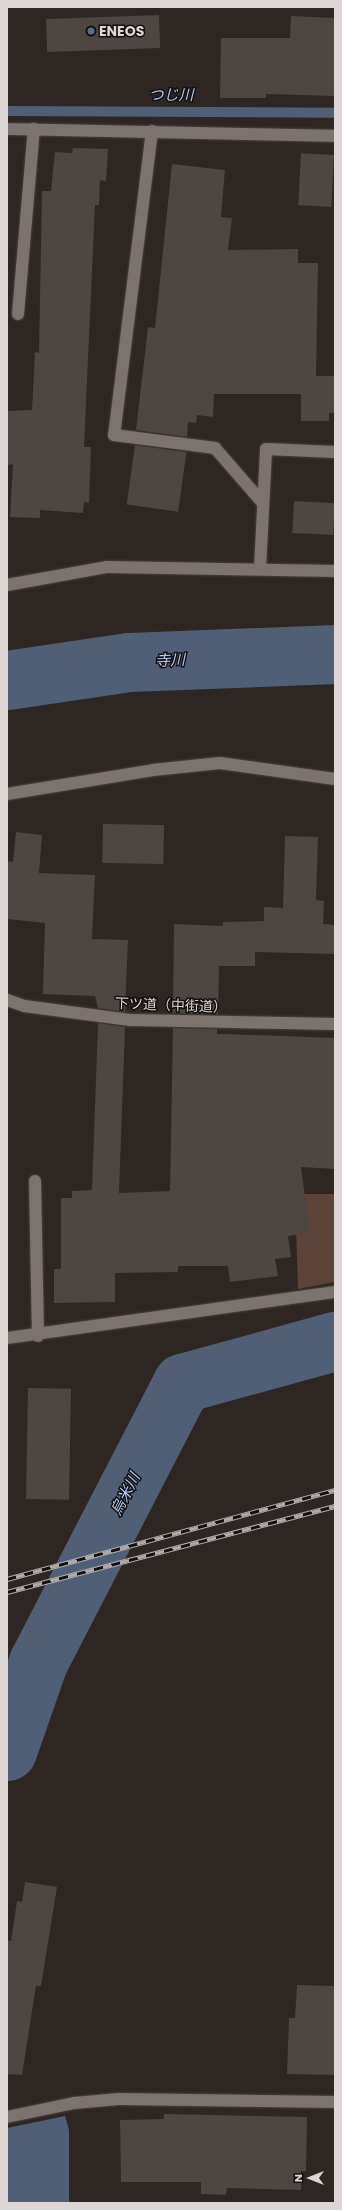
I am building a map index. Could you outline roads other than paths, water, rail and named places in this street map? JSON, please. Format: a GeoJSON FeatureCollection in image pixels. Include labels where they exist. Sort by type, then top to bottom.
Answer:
{"type":"FeatureCollection","features":[{"type":"Feature","properties":{"kind":"street"},"geometry":{"type":"LineString","coordinates":[[7,129],[335,136]]}},
{"type":"Feature","properties":{"kind":"street"},"geometry":{"type":"LineString","coordinates":[[18,314],[34,129]]}},
{"type":"Feature","properties":{"kind":"street"},"geometry":{"type":"LineString","coordinates":[[152,131],[114,435],[215,448],[262,502]]}},
{"type":"Feature","properties":{"kind":"street"},"geometry":{"type":"LineString","coordinates":[[260,569],[262,502],[266,449],[335,452]]}},
{"type":"Feature","properties":{"kind":"street"},"geometry":{"type":"LineString","coordinates":[[7,585],[107,567],[335,571]]}},
{"type":"Feature","properties":{"kind":"street"},"geometry":{"type":"LineString","coordinates":[[7,794],[153,770],[220,763],[335,779]]}},
{"type":"Feature","properties":{"kind":"street","name":"下ツ道（中街道）"},"geometry":{"type":"LineString","coordinates":[[7,1000],[24,1006],[130,1020],[335,1024]]}},
{"type":"Feature","properties":{"kind":"street"},"geometry":{"type":"LineString","coordinates":[[35,1181],[38,1336]]}},
{"type":"Feature","properties":{"kind":"street"},"geometry":{"type":"LineString","coordinates":[[7,1338],[38,1336],[335,1292]]}},
{"type":"Feature","properties":{"kind":"street"},"geometry":{"type":"LineString","coordinates":[[7,2117],[74,2103],[119,2099],[335,2102]]}},
{"type":"Feature","properties":{"kind":"water"},"geometry":{"type":"Polygon","coordinates":[[[65,2116],[69,2130],[69,2203],[7,2203],[7,2128],[65,2116]]]}},
{"type":"Feature","properties":{"kind":"waterway","name":"つじ川"},"geometry":{"type":"LineString","coordinates":[[7,111],[335,113]]}},
{"type":"Feature","properties":{"kind":"waterway","name":"寺川"},"geometry":{"type":"LineString","coordinates":[[7,680],[129,662],[335,654]]}},
{"type":"Feature","properties":{"kind":"waterway","name":"烏米川"},"geometry":{"type":"LineString","coordinates":[[7,1751],[38,1662],[182,1383],[335,1341]]}},
{"type":"Feature","properties":{"kind":"railway"},"geometry":{"type":"LineString","coordinates":[[7,1579],[335,1490]]}},
{"type":"Feature","properties":{"kind":"railway"},"geometry":{"type":"LineString","coordinates":[[7,1592],[335,1506]]}},
{"type":"Feature","properties":{"kind":"place","name":"ENEOS"},"geometry":{"type":"Point","coordinates":[91,31]}}]}
